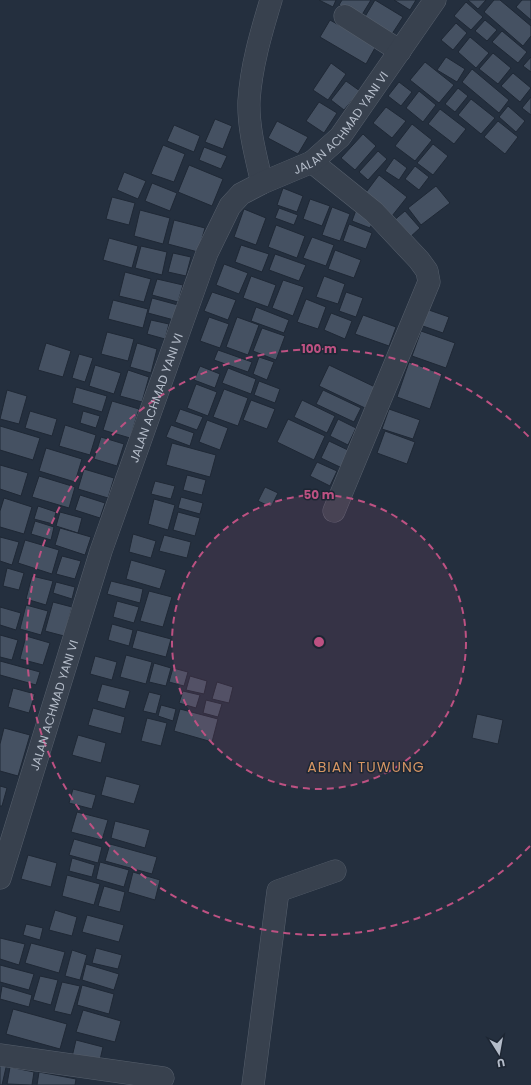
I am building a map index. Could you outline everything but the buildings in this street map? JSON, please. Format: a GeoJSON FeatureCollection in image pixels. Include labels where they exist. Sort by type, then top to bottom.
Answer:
{"type":"FeatureCollection","features":[{"type":"Feature","properties":{"kind":"street"},"geometry":{"type":"LineString","coordinates":[[262,183],[255,154],[249,103],[256,52],[271,0]]}},
{"type":"Feature","properties":{"kind":"street","name":"JALAN ACHMAD YANI VI"},"geometry":{"type":"LineString","coordinates":[[0,878],[101,550],[207,253],[230,206],[242,194],[262,183],[312,162],[340,137],[435,0]]}},
{"type":"Feature","properties":{"kind":"street"},"geometry":{"type":"LineString","coordinates":[[345,16],[400,52]]}},
{"type":"Feature","properties":{"kind":"street"},"geometry":{"type":"LineString","coordinates":[[312,162],[374,212],[419,260],[427,271],[430,282],[334,511]]}},
{"type":"Feature","properties":{"kind":"street"},"geometry":{"type":"LineString","coordinates":[[253,1085],[278,891],[336,871]]}},
{"type":"Feature","properties":{"kind":"street"},"geometry":{"type":"LineString","coordinates":[[0,1055],[163,1078]]}},
{"type":"Feature","properties":{"kind":"district","name":"ABIAN TUWUNG"},"geometry":{"type":"Point","coordinates":[366,767]}}]}
